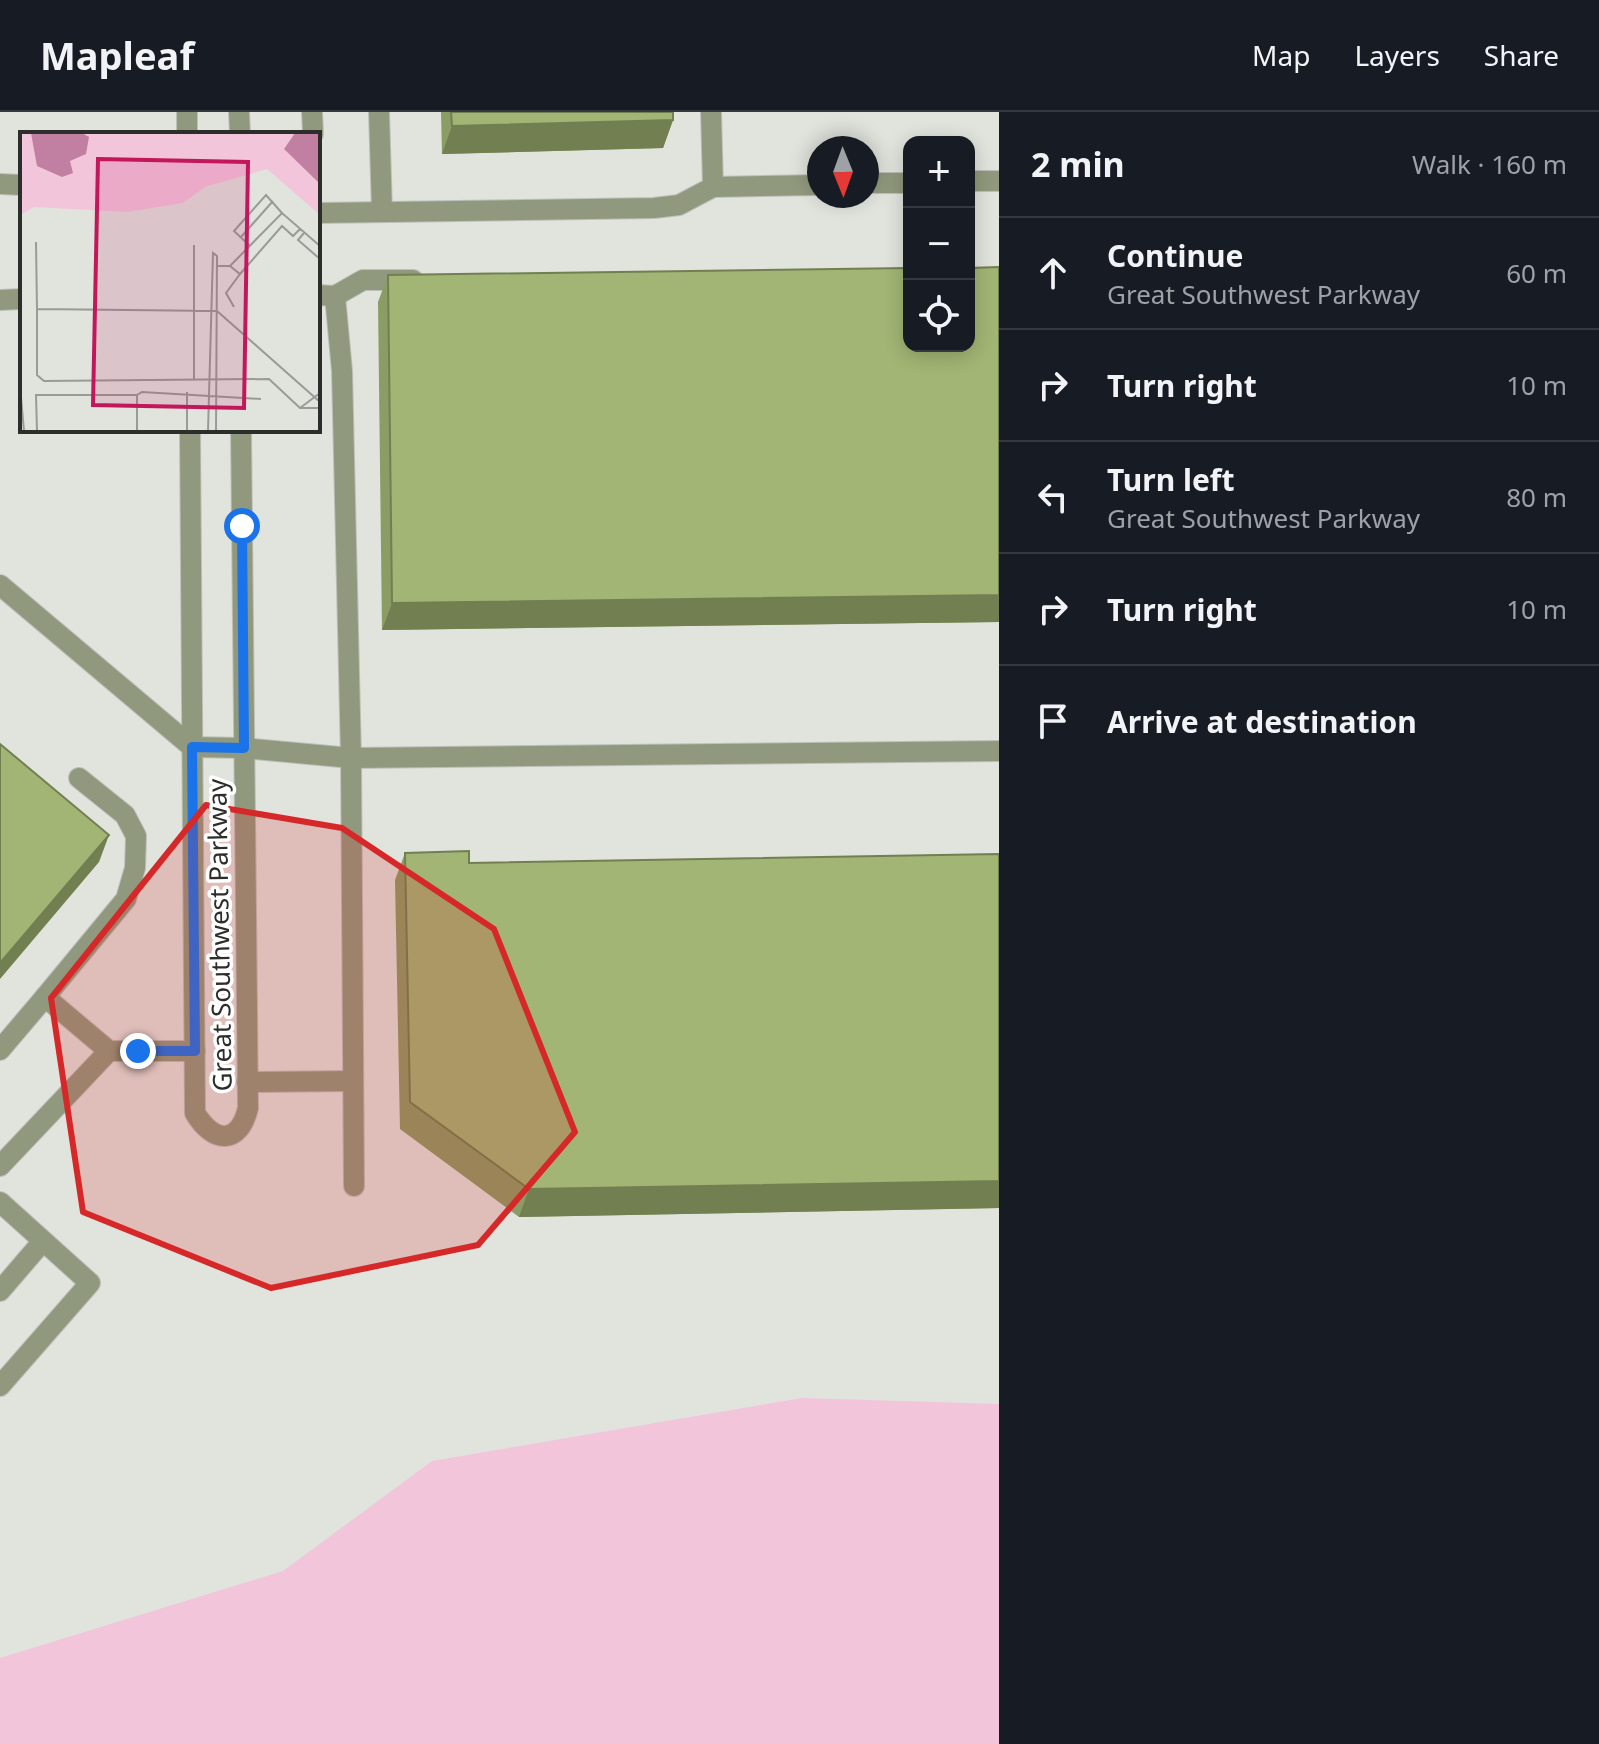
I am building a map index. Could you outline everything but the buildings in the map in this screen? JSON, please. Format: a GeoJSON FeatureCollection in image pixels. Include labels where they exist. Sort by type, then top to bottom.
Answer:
{"type":"FeatureCollection","features":[{"type":"Feature","properties":{"kind":"street"},"geometry":{"type":"LineString","coordinates":[[239,112],[240,132]]}},
{"type":"Feature","properties":{"kind":"street"},"geometry":{"type":"LineString","coordinates":[[312,112],[313,132]]}},
{"type":"Feature","properties":{"kind":"street"},"geometry":{"type":"LineString","coordinates":[[379,112],[382,212]]}},
{"type":"Feature","properties":{"kind":"street"},"geometry":{"type":"LineString","coordinates":[[711,112],[713,187]]}},
{"type":"Feature","properties":{"kind":"street"},"geometry":{"type":"LineString","coordinates":[[975,181],[999,181]]}},
{"type":"Feature","properties":{"kind":"street"},"geometry":{"type":"LineString","coordinates":[[879,183],[903,183]]}},
{"type":"Feature","properties":{"kind":"street"},"geometry":{"type":"LineString","coordinates":[[0,184],[20,185]]}},
{"type":"Feature","properties":{"kind":"street"},"geometry":{"type":"LineString","coordinates":[[320,213],[654,208],[679,205],[713,187],[807,185]]}},
{"type":"Feature","properties":{"kind":"street"},"geometry":{"type":"LineString","coordinates":[[354,1186],[351,758],[342,371],[327,296],[363,280],[438,280]]}},
{"type":"Feature","properties":{"kind":"street"},"geometry":{"type":"LineString","coordinates":[[0,300],[20,299]]}},
{"type":"Feature","properties":{"kind":"street","name":"Great Southwest Parkway"},"geometry":{"type":"LineString","coordinates":[[190,432],[195,1113],[210,1132],[218,1136],[236,1132],[245,1122],[248,1108],[241,432]]}},
{"type":"Feature","properties":{"kind":"street"},"geometry":{"type":"LineString","coordinates":[[0,585],[192,747],[244,748],[351,758],[999,751]]}},
{"type":"Feature","properties":{"kind":"street"},"geometry":{"type":"LineString","coordinates":[[0,1050],[126,899],[135,868],[136,836],[125,815],[79,778]]}},
{"type":"Feature","properties":{"kind":"street"},"geometry":{"type":"LineString","coordinates":[[45,997],[109,1051],[195,1051]]}},
{"type":"Feature","properties":{"kind":"street"},"geometry":{"type":"LineString","coordinates":[[0,1166],[109,1051]]}},
{"type":"Feature","properties":{"kind":"street"},"geometry":{"type":"LineString","coordinates":[[247,1082],[353,1081]]}},
{"type":"Feature","properties":{"kind":"street"},"geometry":{"type":"LineString","coordinates":[[0,1202],[90,1283],[0,1386]]}},
{"type":"Feature","properties":{"kind":"street"},"geometry":{"type":"LineString","coordinates":[[0,1291],[43,1241]]}},
{"type":"Feature","properties":{"kind":"highlighted area"},"geometry":{"type":"Polygon","coordinates":[[[206,805],[342,828],[494,929],[575,1132],[478,1245],[271,1288],[83,1212],[51,998],[206,805]]]}},
{"type":"Feature","properties":{"kind":"shaded area"},"geometry":{"type":"Polygon","coordinates":[[[802,1398],[999,1404],[999,1744],[0,1744],[0,1658],[283,1571],[432,1461],[802,1398]]]}},
{"type":"Feature","properties":{"kind":"route"},"geometry":{"type":"LineString","coordinates":[[138,1051],[195,1051],[192,747],[244,748],[242,526]]}}]}
